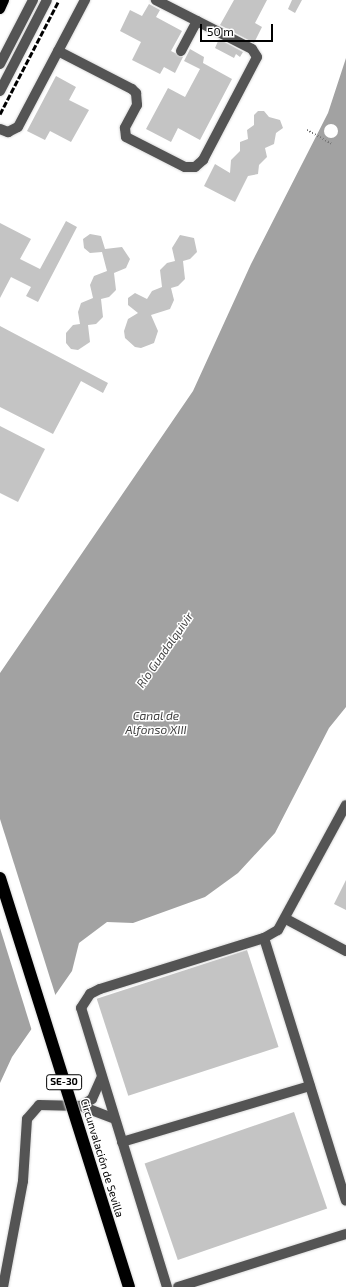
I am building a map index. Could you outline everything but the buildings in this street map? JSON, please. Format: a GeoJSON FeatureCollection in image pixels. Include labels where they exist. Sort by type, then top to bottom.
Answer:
{"type":"FeatureCollection","features":[{"type":"Feature","properties":{"kind":"highway","name":"Circunvalación de Sevilla"},"geometry":{"type":"LineString","coordinates":[[0,878],[129,1287]]}},
{"type":"Feature","properties":{"kind":"main road"},"geometry":{"type":"LineString","coordinates":[[0,9],[4,0]]}},
{"type":"Feature","properties":{"kind":"street"},"geometry":{"type":"LineString","coordinates":[[0,64],[33,0]]}},
{"type":"Feature","properties":{"kind":"street"},"geometry":{"type":"LineString","coordinates":[[0,91],[47,0]]}},
{"type":"Feature","properties":{"kind":"street"},"geometry":{"type":"LineString","coordinates":[[0,129],[8,132],[18,127],[85,0]]}},
{"type":"Feature","properties":{"kind":"street"},"geometry":{"type":"LineString","coordinates":[[58,51],[132,89],[137,98],[137,105],[125,128],[126,136],[191,168],[203,160],[257,57],[252,50],[156,0]]}},
{"type":"Feature","properties":{"kind":"street"},"geometry":{"type":"LineString","coordinates":[[181,51],[197,21]]}},
{"type":"Feature","properties":{"kind":"street"},"geometry":{"type":"LineString","coordinates":[[167,1287],[81,1008],[90,994],[100,988],[264,938],[278,930],[286,919],[346,805]]}},
{"type":"Feature","properties":{"kind":"street"},"geometry":{"type":"LineString","coordinates":[[286,919],[346,951]]}},
{"type":"Feature","properties":{"kind":"street"},"geometry":{"type":"LineString","coordinates":[[264,938],[346,1201]]}},
{"type":"Feature","properties":{"kind":"street"},"geometry":{"type":"LineString","coordinates":[[81,1106],[92,1099],[102,1077]]}},
{"type":"Feature","properties":{"kind":"street"},"geometry":{"type":"LineString","coordinates":[[122,1142],[310,1086]]}},
{"type":"Feature","properties":{"kind":"street"},"geometry":{"type":"LineString","coordinates":[[3,1287],[23,1181],[27,1119],[39,1105],[81,1106],[115,1119]]}},
{"type":"Feature","properties":{"kind":"street"},"geometry":{"type":"LineString","coordinates":[[178,1287],[346,1234]]}},
{"type":"Feature","properties":{"kind":"path"},"geometry":{"type":"LineString","coordinates":[[307,130],[332,144]]}},
{"type":"Feature","properties":{"kind":"water","name":"Canal de Alfonso XIII"},"geometry":{"type":"Polygon","coordinates":[[[346,58],[346,707],[329,728],[275,833],[238,873],[205,897],[133,923],[107,922],[79,943],[72,971],[12,1057],[0,1083],[0,673],[193,391],[251,264],[328,113],[346,58]]]}},
{"type":"Feature","properties":{"kind":"pier"},"geometry":{"type":"Polygon","coordinates":[[[331,124],[336,126],[338,131],[336,136],[331,138],[326,136],[324,131],[326,126],[331,124]]]}},
{"type":"Feature","properties":{"kind":"pier"},"geometry":{"type":"Polygon","coordinates":[[[0,819],[56,997],[32,1031],[0,928],[0,819]]]}},
{"type":"Feature","properties":{"kind":"railway"},"geometry":{"type":"LineString","coordinates":[[0,114],[59,0]]}},
{"type":"Feature","properties":{"kind":"water label","name":"Río Guadalquivir"},"geometry":{"type":"Point","coordinates":[165,650]}}]}
